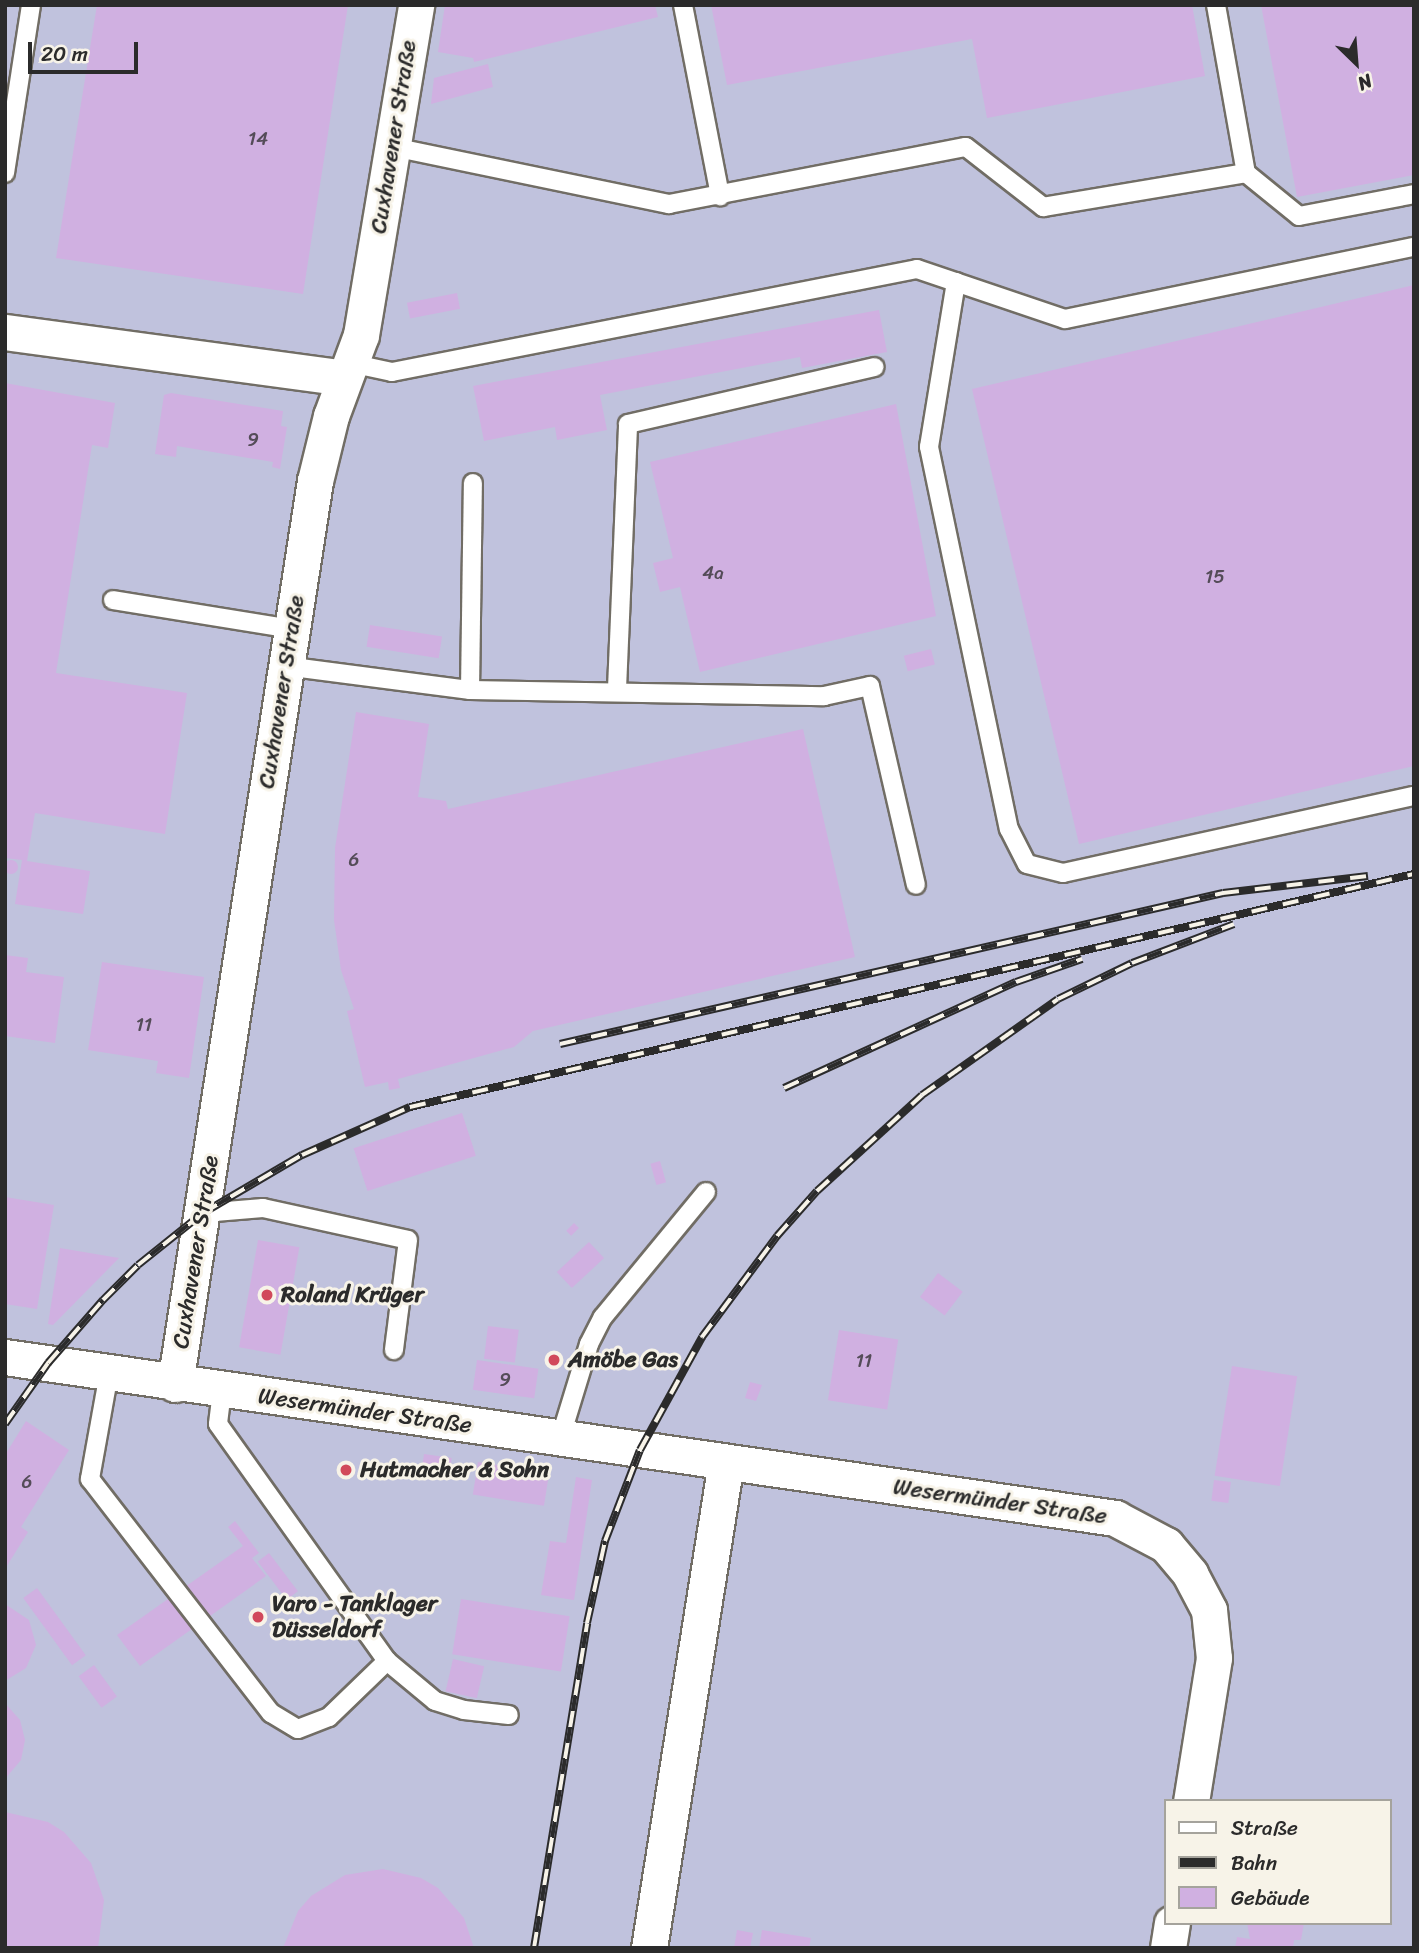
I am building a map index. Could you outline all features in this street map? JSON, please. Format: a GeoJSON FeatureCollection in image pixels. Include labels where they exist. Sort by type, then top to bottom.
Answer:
{"type":"FeatureCollection","features":[{"type":"Feature","properties":{"kind":"street","name":"Cuxhavener Straße"},"geometry":{"type":"LineString","coordinates":[[175,1384],[315,481],[347,371],[361,335],[416,5]]}},
{"type":"Feature","properties":{"kind":"street"},"geometry":{"type":"LineString","coordinates":[[5,332],[347,371]]}},
{"type":"Feature","properties":{"kind":"street","name":"Wesermünder Straße"},"geometry":{"type":"LineString","coordinates":[[5,1357],[222,1391],[1115,1518],[1166,1545],[1190,1574],[1209,1610],[1214,1658],[1191,1799]]}},
{"type":"Feature","properties":{"kind":"street"},"geometry":{"type":"LineString","coordinates":[[649,1948],[726,1462]]}},
{"type":"Feature","properties":{"kind":"street"},"geometry":{"type":"LineString","coordinates":[[1168,1948],[1172,1925]]}},
{"type":"Feature","properties":{"kind":"lane"},"geometry":{"type":"LineString","coordinates":[[5,173],[31,5]]}},
{"type":"Feature","properties":{"kind":"lane"},"geometry":{"type":"LineString","coordinates":[[683,5],[720,196]]}},
{"type":"Feature","properties":{"kind":"lane"},"geometry":{"type":"LineString","coordinates":[[1216,5],[1246,173],[1298,216],[1414,194]]}},
{"type":"Feature","properties":{"kind":"lane"},"geometry":{"type":"LineString","coordinates":[[393,146],[669,204],[966,146],[1043,207],[1246,173]]}},
{"type":"Feature","properties":{"kind":"lane"},"geometry":{"type":"LineString","coordinates":[[347,371],[392,372],[917,269],[1065,319],[1414,247]]}},
{"type":"Feature","properties":{"kind":"lane"},"geometry":{"type":"LineString","coordinates":[[956,282],[929,447],[1009,829],[1027,864],[1063,873],[1414,796]]}},
{"type":"Feature","properties":{"kind":"lane"},"geometry":{"type":"LineString","coordinates":[[617,689],[628,424],[874,368]]}},
{"type":"Feature","properties":{"kind":"lane"},"geometry":{"type":"LineString","coordinates":[[470,690],[473,483]]}},
{"type":"Feature","properties":{"kind":"lane"},"geometry":{"type":"LineString","coordinates":[[113,600],[292,629]]}},
{"type":"Feature","properties":{"kind":"lane"},"geometry":{"type":"LineString","coordinates":[[285,666],[470,690],[617,689],[824,696],[870,686],[916,885]]}},
{"type":"Feature","properties":{"kind":"lane"},"geometry":{"type":"LineString","coordinates":[[560,1439],[589,1344],[603,1317],[706,1192]]}},
{"type":"Feature","properties":{"kind":"lane"},"geometry":{"type":"LineString","coordinates":[[203,1213],[263,1208],[408,1240],[394,1350]]}},
{"type":"Feature","properties":{"kind":"lane"},"geometry":{"type":"LineString","coordinates":[[108,1373],[90,1479],[271,1713],[298,1729],[329,1717],[387,1661]]}},
{"type":"Feature","properties":{"kind":"lane"},"geometry":{"type":"LineString","coordinates":[[222,1391],[218,1424],[387,1661],[435,1701],[464,1710],[509,1715]]}},
{"type":"Feature","properties":{"kind":"shaded area"},"geometry":{"type":"Polygon","coordinates":[[[5,5],[1414,5],[1414,1948],[5,1948],[5,5]]]}},
{"type":"Feature","properties":{"kind":"building"},"geometry":{"type":"Polygon","coordinates":[[[97,5],[348,5],[303,294],[56,258],[97,5]]]}},
{"type":"Feature","properties":{"kind":"building"},"geometry":{"type":"Polygon","coordinates":[[[445,5],[655,5],[658,17],[474,62],[473,58],[438,52],[445,5]]]}},
{"type":"Feature","properties":{"kind":"building"},"geometry":{"type":"Polygon","coordinates":[[[711,5],[1192,5],[1205,76],[987,118],[972,39],[727,85],[711,5]]]}},
{"type":"Feature","properties":{"kind":"building"},"geometry":{"type":"Polygon","coordinates":[[[1261,5],[1414,5],[1414,175],[1297,197],[1261,5]]]}},
{"type":"Feature","properties":{"kind":"building"},"geometry":{"type":"Polygon","coordinates":[[[488,64],[493,87],[431,104],[434,78],[488,64]]]}},
{"type":"Feature","properties":{"kind":"building"},"geometry":{"type":"Polygon","coordinates":[[[1414,285],[1414,766],[1079,844],[972,389],[1414,285]]]}},
{"type":"Feature","properties":{"kind":"building"},"geometry":{"type":"Polygon","coordinates":[[[457,293],[460,309],[410,318],[407,303],[457,293]]]}},
{"type":"Feature","properties":{"kind":"building"},"geometry":{"type":"Polygon","coordinates":[[[879,310],[887,352],[802,368],[800,357],[600,395],[607,430],[557,440],[555,427],[484,441],[473,386],[879,310]]]}},
{"type":"Feature","properties":{"kind":"building"},"geometry":{"type":"Polygon","coordinates":[[[5,383],[115,403],[108,448],[92,445],[56,673],[187,693],[165,834],[35,813],[27,861],[90,871],[83,914],[15,904],[22,860],[5,858],[5,383]]]}},
{"type":"Feature","properties":{"kind":"building"},"geometry":{"type":"Polygon","coordinates":[[[171,393],[283,411],[281,426],[287,427],[280,469],[272,467],[273,462],[177,446],[176,457],[155,454],[164,395],[171,393]]]}},
{"type":"Feature","properties":{"kind":"building"},"geometry":{"type":"Polygon","coordinates":[[[896,404],[936,616],[700,672],[680,587],[660,592],[653,563],[673,558],[650,462],[896,404]]]}},
{"type":"Feature","properties":{"kind":"building"},"geometry":{"type":"Polygon","coordinates":[[[370,625],[442,636],[439,658],[367,647],[370,625]]]}},
{"type":"Feature","properties":{"kind":"building"},"geometry":{"type":"Polygon","coordinates":[[[931,649],[935,665],[908,671],[904,656],[931,649]]]}},
{"type":"Feature","properties":{"kind":"building"},"geometry":{"type":"Polygon","coordinates":[[[356,712],[429,724],[418,797],[446,801],[448,809],[803,729],[855,957],[533,1031],[514,1047],[398,1079],[400,1088],[389,1090],[388,1082],[365,1087],[347,1011],[354,1009],[341,970],[334,920],[335,848],[356,712]]]}},
{"type":"Feature","properties":{"kind":"building"},"geometry":{"type":"Polygon","coordinates":[[[11,860],[16,862],[16,872],[11,874],[6,872],[4,867],[6,862],[11,860]]]}},
{"type":"Feature","properties":{"kind":"building"},"geometry":{"type":"Polygon","coordinates":[[[5,955],[28,958],[26,972],[64,977],[55,1043],[5,1036],[5,955]]]}},
{"type":"Feature","properties":{"kind":"building"},"geometry":{"type":"Polygon","coordinates":[[[102,962],[204,977],[189,1078],[156,1073],[158,1061],[88,1050],[102,962]]]}},
{"type":"Feature","properties":{"kind":"building"},"geometry":{"type":"Polygon","coordinates":[[[462,1113],[476,1156],[367,1191],[354,1148],[462,1113]]]}},
{"type":"Feature","properties":{"kind":"building"},"geometry":{"type":"Polygon","coordinates":[[[660,1161],[666,1182],[656,1185],[650,1164],[660,1161]]]}},
{"type":"Feature","properties":{"kind":"building"},"geometry":{"type":"Polygon","coordinates":[[[5,1197],[54,1205],[37,1309],[5,1304],[5,1197]]]}},
{"type":"Feature","properties":{"kind":"building"},"geometry":{"type":"Polygon","coordinates":[[[574,1223],[579,1228],[571,1236],[566,1231],[574,1223]]]}},
{"type":"Feature","properties":{"kind":"building"},"geometry":{"type":"Polygon","coordinates":[[[258,1240],[299,1247],[280,1355],[239,1347],[258,1240]]]}},
{"type":"Feature","properties":{"kind":"building"},"geometry":{"type":"Polygon","coordinates":[[[589,1242],[604,1258],[572,1288],[557,1272],[589,1242]]]}},
{"type":"Feature","properties":{"kind":"building"},"geometry":{"type":"Polygon","coordinates":[[[60,1248],[119,1258],[53,1325],[48,1324],[60,1248]]]}},
{"type":"Feature","properties":{"kind":"building"},"geometry":{"type":"Polygon","coordinates":[[[938,1273],[963,1292],[945,1316],[920,1297],[938,1273]]]}},
{"type":"Feature","properties":{"kind":"building"},"geometry":{"type":"Polygon","coordinates":[[[488,1326],[519,1330],[515,1363],[484,1359],[488,1326]]]}},
{"type":"Feature","properties":{"kind":"building"},"geometry":{"type":"Polygon","coordinates":[[[839,1330],[898,1339],[887,1410],[828,1400],[839,1330]]]}},
{"type":"Feature","properties":{"kind":"building"},"geometry":{"type":"Polygon","coordinates":[[[477,1360],[538,1369],[534,1398],[473,1390],[477,1360]]]}},
{"type":"Feature","properties":{"kind":"building"},"geometry":{"type":"Polygon","coordinates":[[[1232,1366],[1297,1376],[1280,1486],[1215,1476],[1232,1366]]]}},
{"type":"Feature","properties":{"kind":"building"},"geometry":{"type":"Polygon","coordinates":[[[750,1382],[762,1385],[756,1401],[745,1398],[750,1382]]]}},
{"type":"Feature","properties":{"kind":"building"},"geometry":{"type":"Polygon","coordinates":[[[26,1421],[69,1450],[21,1527],[28,1532],[5,1569],[5,1455],[26,1421]]]}},
{"type":"Feature","properties":{"kind":"building"},"geometry":{"type":"Polygon","coordinates":[[[424,1454],[452,1458],[449,1476],[421,1472],[424,1454]]]}},
{"type":"Feature","properties":{"kind":"building"},"geometry":{"type":"Polygon","coordinates":[[[478,1462],[549,1473],[544,1506],[473,1495],[478,1462]]]}},
{"type":"Feature","properties":{"kind":"building"},"geometry":{"type":"Polygon","coordinates":[[[576,1477],[592,1480],[574,1600],[541,1595],[550,1541],[566,1543],[576,1477]]]}},
{"type":"Feature","properties":{"kind":"building"},"geometry":{"type":"Polygon","coordinates":[[[1214,1480],[1231,1482],[1228,1503],[1211,1501],[1214,1480]]]}},
{"type":"Feature","properties":{"kind":"building"},"geometry":{"type":"Polygon","coordinates":[[[235,1521],[259,1553],[252,1558],[266,1576],[140,1666],[117,1635],[243,1546],[228,1527],[235,1521]]]}},
{"type":"Feature","properties":{"kind":"building"},"geometry":{"type":"Polygon","coordinates":[[[269,1553],[298,1591],[287,1600],[258,1561],[269,1553]]]}},
{"type":"Feature","properties":{"kind":"building"},"geometry":{"type":"Polygon","coordinates":[[[37,1588],[86,1655],[72,1665],[23,1598],[37,1588]]]}},
{"type":"Feature","properties":{"kind":"building"},"geometry":{"type":"Polygon","coordinates":[[[461,1599],[570,1616],[561,1672],[452,1654],[461,1599]]]}},
{"type":"Feature","properties":{"kind":"building"},"geometry":{"type":"Polygon","coordinates":[[[5,1604],[29,1620],[36,1645],[26,1668],[5,1681],[5,1604]]]}},
{"type":"Feature","properties":{"kind":"building"},"geometry":{"type":"Polygon","coordinates":[[[453,1659],[484,1666],[477,1698],[446,1691],[453,1659]]]}},
{"type":"Feature","properties":{"kind":"building"},"geometry":{"type":"Polygon","coordinates":[[[94,1665],[117,1697],[102,1708],[79,1676],[94,1665]]]}},
{"type":"Feature","properties":{"kind":"building"},"geometry":{"type":"Polygon","coordinates":[[[5,1703],[20,1720],[25,1740],[21,1760],[5,1779],[5,1703]]]}},
{"type":"Feature","properties":{"kind":"building"},"geometry":{"type":"Polygon","coordinates":[[[5,1812],[48,1822],[64,1832],[91,1863],[104,1900],[98,1948],[5,1948],[5,1812]]]}},
{"type":"Feature","properties":{"kind":"building"},"geometry":{"type":"Polygon","coordinates":[[[383,1869],[421,1878],[438,1888],[464,1918],[474,1948],[283,1948],[298,1911],[311,1896],[345,1875],[383,1869]]]}},
{"type":"Feature","properties":{"kind":"building"},"geometry":{"type":"Polygon","coordinates":[[[1247,1925],[1304,1925],[1301,1940],[1294,1940],[1293,1948],[1235,1948],[1237,1937],[1250,1939],[1247,1925]]]}},
{"type":"Feature","properties":{"kind":"building"},"geometry":{"type":"Polygon","coordinates":[[[737,1930],[753,1933],[750,1948],[734,1948],[737,1930]]]}},
{"type":"Feature","properties":{"kind":"building"},"geometry":{"type":"Polygon","coordinates":[[[762,1930],[811,1938],[809,1948],[759,1948],[762,1930]]]}},
{"type":"Feature","properties":{"kind":"railway"},"geometry":{"type":"LineString","coordinates":[[5,1424],[48,1363],[103,1300],[138,1265],[203,1213],[302,1155],[410,1107],[1414,874]]}},
{"type":"Feature","properties":{"kind":"railway"},"geometry":{"type":"LineString","coordinates":[[560,1044],[1223,893],[1368,876]]}},
{"type":"Feature","properties":{"kind":"railway"},"geometry":{"type":"LineString","coordinates":[[534,1948],[587,1623],[605,1541],[640,1450],[702,1337],[777,1236],[817,1191],[922,1095],[1058,999],[1132,963],[1234,924]]}},
{"type":"Feature","properties":{"kind":"railway"},"geometry":{"type":"LineString","coordinates":[[784,1088],[1016,982],[1082,959]]}},
{"type":"Feature","properties":{"kind":"place","name":"Roland Krüger"},"geometry":{"type":"Point","coordinates":[267,1295]}},
{"type":"Feature","properties":{"kind":"place","name":"Amöbe Gas"},"geometry":{"type":"Point","coordinates":[554,1360]}},
{"type":"Feature","properties":{"kind":"place","name":"Hutmacher & Sohn"},"geometry":{"type":"Point","coordinates":[346,1470]}},
{"type":"Feature","properties":{"kind":"place","name":"Varo - Tanklager Düsseldorf"},"geometry":{"type":"Point","coordinates":[258,1617]}}]}
